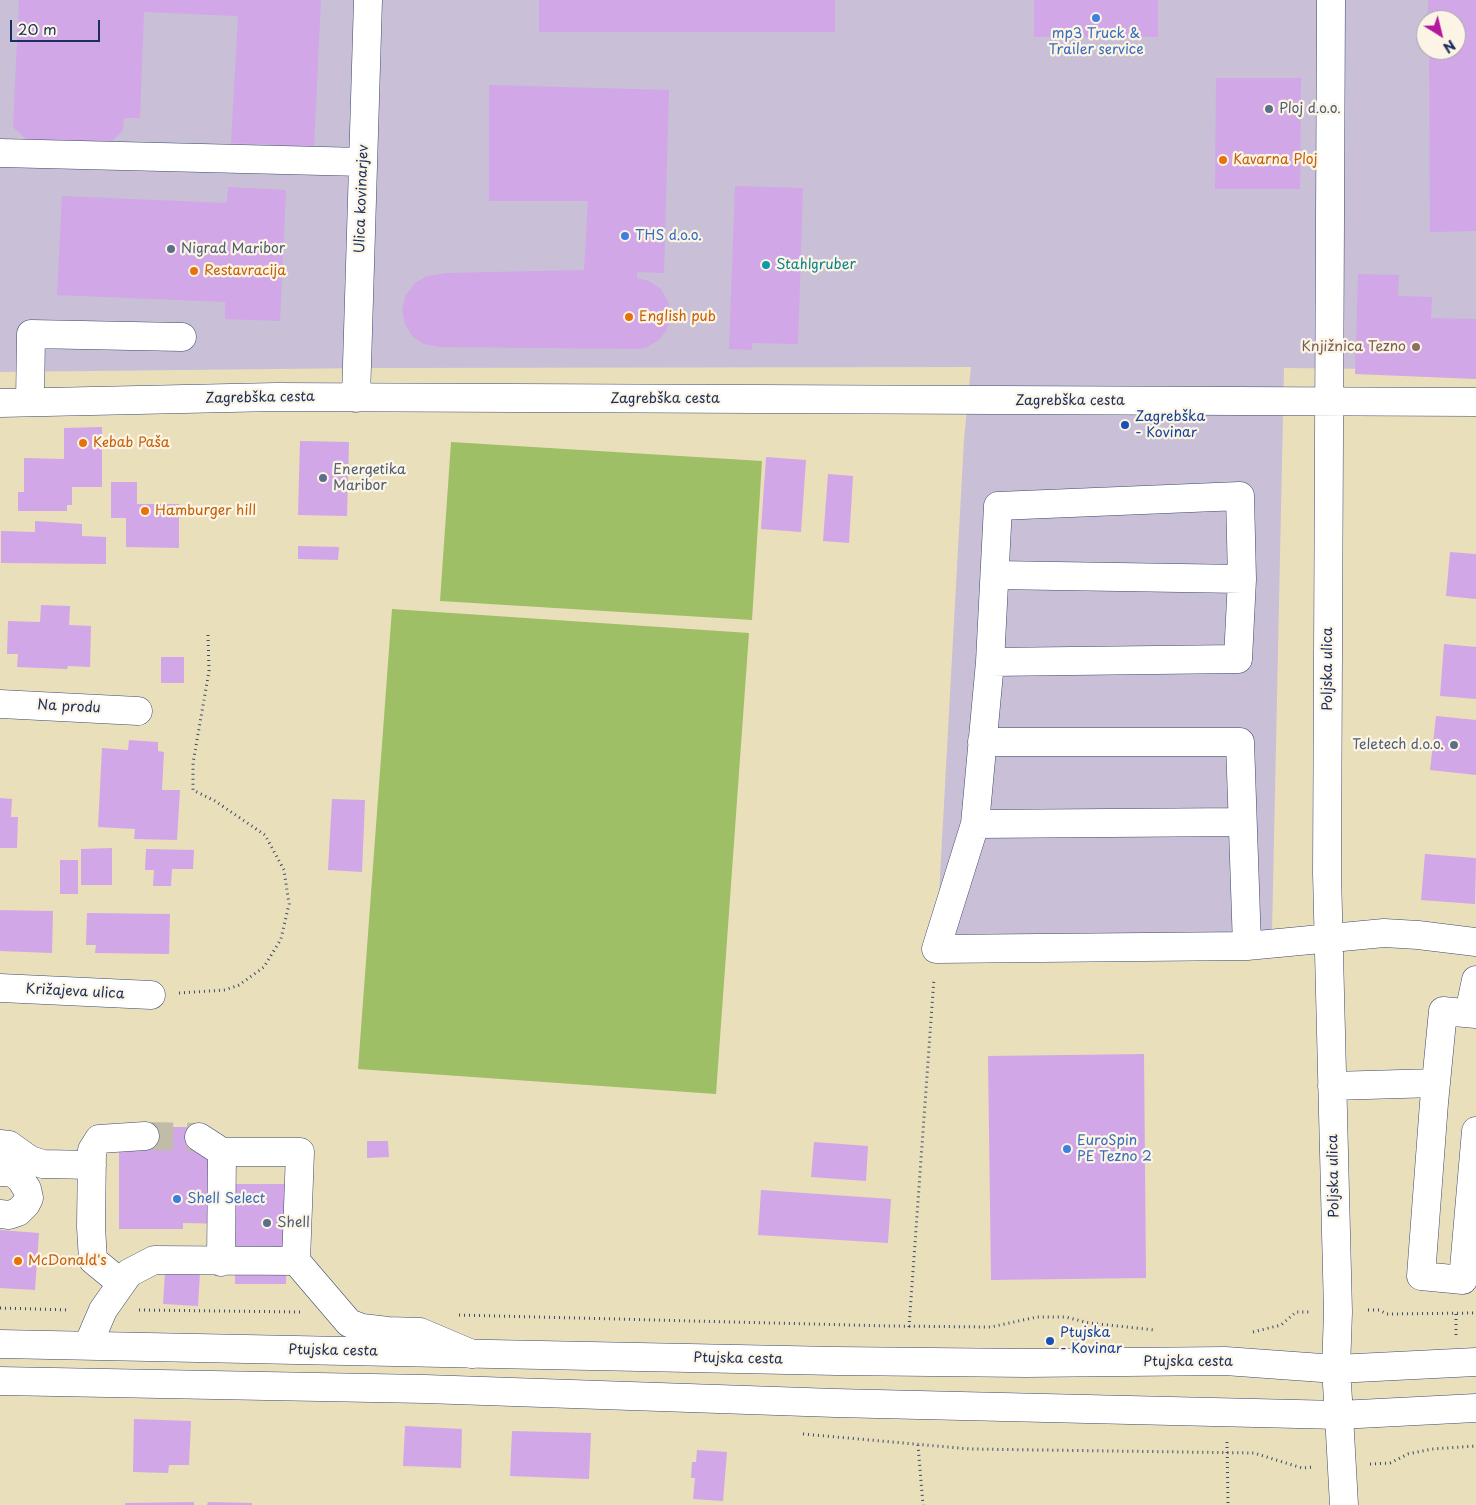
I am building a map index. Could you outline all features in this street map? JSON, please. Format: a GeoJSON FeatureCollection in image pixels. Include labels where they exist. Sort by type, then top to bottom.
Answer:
{"type":"FeatureCollection","features":[{"type":"Feature","properties":{"kind":"street","name":"Ulica kovinarjev"},"geometry":{"type":"LineString","coordinates":[[356,398],[368,0]]}},
{"type":"Feature","properties":{"kind":"street"},"geometry":{"type":"LineString","coordinates":[[1330,401],[1331,0]]}},
{"type":"Feature","properties":{"kind":"street"},"geometry":{"type":"LineString","coordinates":[[0,153],[363,162]]}},
{"type":"Feature","properties":{"kind":"street"},"geometry":{"type":"LineString","coordinates":[[30,402],[31,334],[182,337]]}},
{"type":"Feature","properties":{"kind":"street","name":"Zagrebška cesta"},"geometry":{"type":"LineString","coordinates":[[0,403],[276,397],[1476,402]]}},
{"type":"Feature","properties":{"kind":"street","name":"Poljska ulica"},"geometry":{"type":"LineString","coordinates":[[1330,401],[1328,873],[1338,1312],[1336,1369],[1344,1505]]}},
{"type":"Feature","properties":{"kind":"street"},"geometry":{"type":"LineString","coordinates":[[990,662],[1238,659],[1242,579],[1240,496],[998,506],[990,662],[975,824],[936,949],[1246,946],[1295,943],[1384,933],[1476,942]]}},
{"type":"Feature","properties":{"kind":"street"},"geometry":{"type":"LineString","coordinates":[[995,576],[1242,579]]}},
{"type":"Feature","properties":{"kind":"street","name":"Na produ"},"geometry":{"type":"LineString","coordinates":[[0,704],[138,711]]}},
{"type":"Feature","properties":{"kind":"street"},"geometry":{"type":"LineString","coordinates":[[982,742],[1240,742],[1246,946]]}},
{"type":"Feature","properties":{"kind":"street"},"geometry":{"type":"LineString","coordinates":[[975,824],[1242,822]]}},
{"type":"Feature","properties":{"kind":"street"},"geometry":{"type":"LineString","coordinates":[[1476,980],[1473,1014],[1443,1011],[1421,1276],[1463,1280],[1476,1131]]}},
{"type":"Feature","properties":{"kind":"street","name":"Križajeva ulica"},"geometry":{"type":"LineString","coordinates":[[0,988],[150,995]]}},
{"type":"Feature","properties":{"kind":"street"},"geometry":{"type":"LineString","coordinates":[[1332,1086],[1436,1084]]}},
{"type":"Feature","properties":{"kind":"street"},"geometry":{"type":"LineString","coordinates":[[121,1284],[93,1260],[91,1227],[92,1150],[99,1139],[145,1136]]}},
{"type":"Feature","properties":{"kind":"street"},"geometry":{"type":"LineString","coordinates":[[199,1137],[222,1152],[300,1152],[296,1261],[348,1323],[362,1328],[420,1332],[473,1354]]}},
{"type":"Feature","properties":{"kind":"street"},"geometry":{"type":"LineString","coordinates":[[4,1145],[30,1160],[43,1164],[92,1165]]}},
{"type":"Feature","properties":{"kind":"street"},"geometry":{"type":"LineString","coordinates":[[221,1262],[222,1152]]}},
{"type":"Feature","properties":{"kind":"street"},"geometry":{"type":"LineString","coordinates":[[0,1172],[11,1172],[20,1178],[27,1188],[29,1198],[18,1212],[9,1215],[0,1214]]}},
{"type":"Feature","properties":{"kind":"street"},"geometry":{"type":"LineString","coordinates":[[88,1345],[103,1310],[129,1273],[154,1260],[221,1262],[296,1261]]}},
{"type":"Feature","properties":{"kind":"street","name":"Ptujska cesta"},"geometry":{"type":"LineString","coordinates":[[0,1344],[969,1363],[1225,1361],[1336,1369],[1476,1362]]}},
{"type":"Feature","properties":{"kind":"street"},"geometry":{"type":"LineString","coordinates":[[0,1381],[416,1388],[825,1403],[1339,1415],[1476,1408]]}},
{"type":"Feature","properties":{"kind":"path"},"geometry":{"type":"LineString","coordinates":[[150,995],[225,990],[239,985],[264,966],[281,939],[289,904],[284,870],[265,835],[214,801],[193,790],[193,762],[208,671],[208,635]]}},
{"type":"Feature","properties":{"kind":"path"},"geometry":{"type":"LineString","coordinates":[[909,1327],[936,949]]}},
{"type":"Feature","properties":{"kind":"path"},"geometry":{"type":"LineString","coordinates":[[0,1308],[339,1312]]}},
{"type":"Feature","properties":{"kind":"path"},"geometry":{"type":"LineString","coordinates":[[1379,1310],[1387,1314],[1476,1313]]}},
{"type":"Feature","properties":{"kind":"path"},"geometry":{"type":"LineString","coordinates":[[1245,1334],[1281,1324],[1296,1312]]}},
{"type":"Feature","properties":{"kind":"path"},"geometry":{"type":"LineString","coordinates":[[452,1315],[909,1327],[991,1327],[1037,1316],[1066,1317],[1089,1322],[1164,1331]]}},
{"type":"Feature","properties":{"kind":"path"},"geometry":{"type":"LineString","coordinates":[[800,1434],[988,1450],[1254,1453],[1302,1468]]}},
{"type":"Feature","properties":{"kind":"path"},"geometry":{"type":"LineString","coordinates":[[918,1445],[923,1505]]}},
{"type":"Feature","properties":{"kind":"path"},"geometry":{"type":"LineString","coordinates":[[1390,1464],[1408,1454],[1432,1449],[1476,1446]]}},
{"type":"Feature","properties":{"kind":"path"},"geometry":{"type":"LineString","coordinates":[[1227,1453],[1228,1505]]}},
{"type":"Feature","properties":{"kind":"shaded area"},"geometry":{"type":"Polygon","coordinates":[[[0,0],[1476,0],[1476,370],[1284,368],[1272,932],[936,949],[964,440],[971,367],[367,368],[0,372],[0,0]]]}},
{"type":"Feature","properties":{"kind":"green space"},"geometry":{"type":"Polygon","coordinates":[[[451,442],[762,461],[752,620],[440,601],[451,442]]]}},
{"type":"Feature","properties":{"kind":"green space"},"geometry":{"type":"Polygon","coordinates":[[[392,609],[749,633],[716,1094],[358,1069],[392,609]]]}},
{"type":"Feature","properties":{"kind":"building"},"geometry":{"type":"Polygon","coordinates":[[[19,0],[321,0],[314,147],[231,143],[238,16],[144,12],[140,118],[124,118],[123,130],[110,143],[26,139],[13,127],[19,0]]]}},
{"type":"Feature","properties":{"kind":"building"},"geometry":{"type":"Polygon","coordinates":[[[539,0],[835,0],[835,32],[539,32],[539,0]]]}},
{"type":"Feature","properties":{"kind":"building","name":"mp3 Truck & Trailer service"},"geometry":{"type":"Polygon","coordinates":[[[1034,0],[1158,0],[1158,37],[1034,37],[1034,0]]]}},
{"type":"Feature","properties":{"kind":"building"},"geometry":{"type":"Polygon","coordinates":[[[1428,0],[1476,0],[1476,231],[1430,232],[1429,60],[1466,60],[1466,10],[1428,10],[1428,0]]]}},
{"type":"Feature","properties":{"kind":"building"},"geometry":{"type":"Polygon","coordinates":[[[1216,78],[1301,78],[1300,189],[1215,189],[1216,78]]]}},
{"type":"Feature","properties":{"kind":"building","name":"THS d.o.o."},"geometry":{"type":"Polygon","coordinates":[[[489,85],[669,90],[664,273],[637,272],[637,278],[649,281],[661,289],[668,301],[671,315],[667,329],[659,340],[639,349],[440,347],[424,344],[412,336],[405,324],[402,309],[406,295],[415,283],[427,276],[447,273],[584,270],[588,201],[489,201],[489,85]]]}},
{"type":"Feature","properties":{"kind":"building","name":"Stahlgruber"},"geometry":{"type":"Polygon","coordinates":[[[735,186],[803,188],[798,344],[752,343],[752,350],[729,349],[735,186]]]}},
{"type":"Feature","properties":{"kind":"building","name":"Nigrad Maribor"},"geometry":{"type":"Polygon","coordinates":[[[228,187],[286,190],[280,321],[225,319],[225,302],[57,295],[62,196],[227,203],[228,187]]]}},
{"type":"Feature","properties":{"kind":"building","name":"Knjižnica Tezno"},"geometry":{"type":"Polygon","coordinates":[[[1358,274],[1399,275],[1398,296],[1432,297],[1431,318],[1476,319],[1476,379],[1355,374],[1358,274]]]}},
{"type":"Feature","properties":{"kind":"building"},"geometry":{"type":"Polygon","coordinates":[[[102,427],[102,487],[72,487],[72,505],[67,505],[67,511],[18,511],[18,492],[24,492],[24,458],[64,459],[64,428],[102,427]]]}},
{"type":"Feature","properties":{"kind":"building","name":"Energetika Maribor"},"geometry":{"type":"Polygon","coordinates":[[[300,441],[349,442],[347,516],[298,515],[300,441]]]}},
{"type":"Feature","properties":{"kind":"building"},"geometry":{"type":"Polygon","coordinates":[[[766,457],[806,460],[801,532],[761,529],[766,457]]]}},
{"type":"Feature","properties":{"kind":"building"},"geometry":{"type":"Polygon","coordinates":[[[828,474],[853,476],[849,543],[823,541],[828,474]]]}},
{"type":"Feature","properties":{"kind":"building","name":"Hamburger hill"},"geometry":{"type":"Polygon","coordinates":[[[111,482],[137,482],[137,504],[179,504],[179,548],[126,547],[126,518],[111,518],[111,482]]]}},
{"type":"Feature","properties":{"kind":"building"},"geometry":{"type":"Polygon","coordinates":[[[35,521],[82,524],[82,536],[106,537],[106,564],[1,563],[1,531],[35,532],[35,521]]]}},
{"type":"Feature","properties":{"kind":"building"},"geometry":{"type":"Polygon","coordinates":[[[298,546],[339,547],[338,560],[298,559],[298,546]]]}},
{"type":"Feature","properties":{"kind":"building"},"geometry":{"type":"Polygon","coordinates":[[[1450,552],[1476,554],[1476,599],[1446,596],[1450,552]]]}},
{"type":"Feature","properties":{"kind":"building"},"geometry":{"type":"Polygon","coordinates":[[[41,605],[70,606],[69,625],[91,626],[90,667],[68,666],[67,669],[17,667],[18,654],[7,654],[8,621],[40,622],[41,605]]]}},
{"type":"Feature","properties":{"kind":"building"},"geometry":{"type":"Polygon","coordinates":[[[1444,644],[1476,647],[1476,699],[1440,696],[1444,644]]]}},
{"type":"Feature","properties":{"kind":"building"},"geometry":{"type":"Polygon","coordinates":[[[161,657],[184,657],[184,683],[161,683],[161,657]]]}},
{"type":"Feature","properties":{"kind":"building","name":"Teletech d.o.o."},"geometry":{"type":"Polygon","coordinates":[[[1436,716],[1476,720],[1476,775],[1430,770],[1436,716]]]}},
{"type":"Feature","properties":{"kind":"building"},"geometry":{"type":"Polygon","coordinates":[[[129,740],[158,742],[158,751],[164,752],[162,790],[180,790],[177,840],[134,839],[135,829],[98,827],[102,748],[128,750],[129,740]]]}},
{"type":"Feature","properties":{"kind":"building"},"geometry":{"type":"Polygon","coordinates":[[[0,798],[12,799],[11,817],[18,817],[17,848],[0,848],[0,798]]]}},
{"type":"Feature","properties":{"kind":"building"},"geometry":{"type":"Polygon","coordinates":[[[332,799],[365,800],[362,872],[328,870],[332,799]]]}},
{"type":"Feature","properties":{"kind":"building"},"geometry":{"type":"Polygon","coordinates":[[[112,848],[112,885],[81,885],[81,849],[112,848]]]}},
{"type":"Feature","properties":{"kind":"building"},"geometry":{"type":"Polygon","coordinates":[[[146,849],[194,850],[193,869],[172,869],[171,886],[153,886],[154,870],[145,870],[146,849]]]}},
{"type":"Feature","properties":{"kind":"building"},"geometry":{"type":"Polygon","coordinates":[[[1425,854],[1476,858],[1475,904],[1421,900],[1425,854]]]}},
{"type":"Feature","properties":{"kind":"building"},"geometry":{"type":"Polygon","coordinates":[[[60,860],[78,860],[78,894],[60,894],[60,860]]]}},
{"type":"Feature","properties":{"kind":"building"},"geometry":{"type":"Polygon","coordinates":[[[0,910],[53,911],[52,953],[0,951],[0,910]]]}},
{"type":"Feature","properties":{"kind":"building"},"geometry":{"type":"Polygon","coordinates":[[[87,913],[170,914],[169,954],[95,953],[96,945],[86,945],[87,913]]]}},
{"type":"Feature","properties":{"kind":"building","name":"EuroSpin PE Tezno 2"},"geometry":{"type":"Polygon","coordinates":[[[1144,1054],[1146,1278],[991,1280],[988,1056],[1144,1054]]]}},
{"type":"Feature","properties":{"kind":"building"},"geometry":{"type":"Polygon","coordinates":[[[145,1127],[199,1127],[199,1154],[210,1154],[230,1184],[288,1184],[286,1284],[235,1284],[236,1224],[183,1223],[183,1229],[119,1229],[119,1148],[145,1127]]]}},
{"type":"Feature","properties":{"kind":"building"},"geometry":{"type":"Polygon","coordinates":[[[367,1141],[388,1141],[389,1157],[367,1158],[367,1141]]]}},
{"type":"Feature","properties":{"kind":"building"},"geometry":{"type":"Polygon","coordinates":[[[814,1142],[868,1146],[866,1181],[811,1177],[814,1142]]]}},
{"type":"Feature","properties":{"kind":"building"},"geometry":{"type":"Polygon","coordinates":[[[761,1190],[891,1199],[888,1243],[758,1235],[761,1190]]]}},
{"type":"Feature","properties":{"kind":"building","name":"McDonald's"},"geometry":{"type":"Polygon","coordinates":[[[0,1230],[39,1233],[35,1290],[0,1288],[0,1230]]]}},
{"type":"Feature","properties":{"kind":"building"},"geometry":{"type":"Polygon","coordinates":[[[165,1272],[200,1273],[198,1306],[163,1304],[165,1272]]]}},
{"type":"Feature","properties":{"kind":"building"},"geometry":{"type":"Polygon","coordinates":[[[134,1419],[191,1421],[189,1465],[169,1465],[168,1473],[133,1472],[134,1419]]]}},
{"type":"Feature","properties":{"kind":"building"},"geometry":{"type":"Polygon","coordinates":[[[405,1426],[462,1429],[461,1468],[403,1466],[405,1426]]]}},
{"type":"Feature","properties":{"kind":"building"},"geometry":{"type":"Polygon","coordinates":[[[512,1431],[591,1433],[589,1479],[510,1476],[512,1431]]]}},
{"type":"Feature","properties":{"kind":"building"},"geometry":{"type":"Polygon","coordinates":[[[697,1450],[727,1452],[723,1501],[693,1499],[695,1478],[691,1478],[692,1462],[696,1462],[697,1450]]]}},
{"type":"Feature","properties":{"kind":"building"},"geometry":{"type":"Polygon","coordinates":[[[194,1502],[194,1505],[125,1505],[125,1503],[194,1502]]]}},
{"type":"Feature","properties":{"kind":"building"},"geometry":{"type":"Polygon","coordinates":[[[208,1502],[252,1503],[252,1505],[207,1505],[208,1502]]]}},
{"type":"Feature","properties":{"kind":"tunnel"},"geometry":{"type":"LineString","coordinates":[[145,1136],[199,1137]]}},
{"type":"Feature","properties":{"kind":"place","name":"mp3 Truck & Trailer service"},"geometry":{"type":"Point","coordinates":[1096,18]}},
{"type":"Feature","properties":{"kind":"place","name":"Ploj d.o.o."},"geometry":{"type":"Point","coordinates":[1269,109]}},
{"type":"Feature","properties":{"kind":"place","name":"Kavarna Ploj"},"geometry":{"type":"Point","coordinates":[1223,160]}},
{"type":"Feature","properties":{"kind":"place","name":"THS d.o.o."},"geometry":{"type":"Point","coordinates":[625,236]}},
{"type":"Feature","properties":{"kind":"place","name":"Nigrad Maribor"},"geometry":{"type":"Point","coordinates":[171,249]}},
{"type":"Feature","properties":{"kind":"place","name":"Stahlgruber"},"geometry":{"type":"Point","coordinates":[766,265]}},
{"type":"Feature","properties":{"kind":"place","name":"Restavracija"},"geometry":{"type":"Point","coordinates":[194,271]}},
{"type":"Feature","properties":{"kind":"place","name":"English pub"},"geometry":{"type":"Point","coordinates":[629,317]}},
{"type":"Feature","properties":{"kind":"place","name":"Knjižnica Tezno"},"geometry":{"type":"Point","coordinates":[1416,347]}},
{"type":"Feature","properties":{"kind":"place","name":"Zagrebška - Kovinar"},"geometry":{"type":"Point","coordinates":[1125,425]}},
{"type":"Feature","properties":{"kind":"place","name":"Kebab Paša"},"geometry":{"type":"Point","coordinates":[83,443]}},
{"type":"Feature","properties":{"kind":"place","name":"Energetika Maribor"},"geometry":{"type":"Point","coordinates":[323,478]}},
{"type":"Feature","properties":{"kind":"place","name":"Hamburger hill"},"geometry":{"type":"Point","coordinates":[145,511]}},
{"type":"Feature","properties":{"kind":"place","name":"Teletech d.o.o."},"geometry":{"type":"Point","coordinates":[1454,745]}},
{"type":"Feature","properties":{"kind":"place","name":"EuroSpin PE Tezno 2"},"geometry":{"type":"Point","coordinates":[1067,1149]}},
{"type":"Feature","properties":{"kind":"place","name":"Shell Select"},"geometry":{"type":"Point","coordinates":[177,1199]}},
{"type":"Feature","properties":{"kind":"place","name":"Shell"},"geometry":{"type":"Point","coordinates":[267,1223]}},
{"type":"Feature","properties":{"kind":"place","name":"McDonald's"},"geometry":{"type":"Point","coordinates":[18,1261]}},
{"type":"Feature","properties":{"kind":"place","name":"Ptujska - Kovinar"},"geometry":{"type":"Point","coordinates":[1050,1341]}}]}
